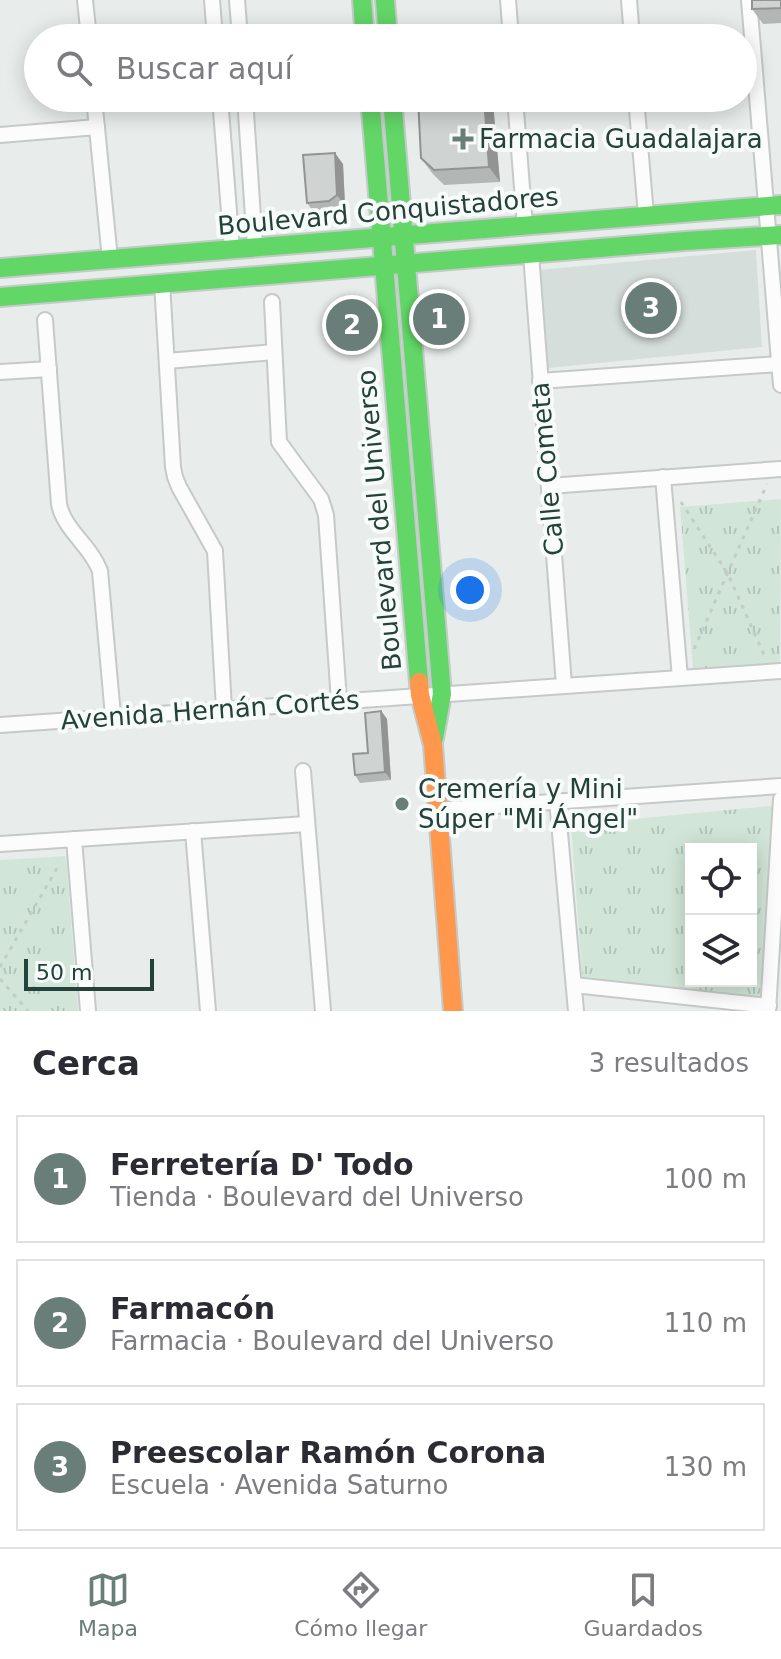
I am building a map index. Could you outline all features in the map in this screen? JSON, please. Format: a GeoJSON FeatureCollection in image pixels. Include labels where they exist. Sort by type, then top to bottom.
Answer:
{"type":"FeatureCollection","features":[{"type":"Feature","properties":{"kind":"street"},"geometry":{"type":"LineString","coordinates":[[85,0],[88,24]]}},
{"type":"Feature","properties":{"kind":"street"},"geometry":{"type":"LineString","coordinates":[[212,0],[214,24]]}},
{"type":"Feature","properties":{"kind":"street"},"geometry":{"type":"LineString","coordinates":[[237,0],[239,24]]}},
{"type":"Feature","properties":{"kind":"street"},"geometry":{"type":"LineString","coordinates":[[362,0],[364,24]]}},
{"type":"Feature","properties":{"kind":"street"},"geometry":{"type":"LineString","coordinates":[[385,0],[387,24]]}},
{"type":"Feature","properties":{"kind":"street"},"geometry":{"type":"LineString","coordinates":[[508,0],[510,24]]}},
{"type":"Feature","properties":{"kind":"street"},"geometry":{"type":"LineString","coordinates":[[629,0],[631,24]]}},
{"type":"Feature","properties":{"kind":"street"},"geometry":{"type":"LineString","coordinates":[[749,0],[752,24]]}},
{"type":"Feature","properties":{"kind":"street"},"geometry":{"type":"LineString","coordinates":[[757,66],[774,206],[781,385]]}},
{"type":"Feature","properties":{"kind":"street"},"geometry":{"type":"LineString","coordinates":[[95,112],[110,259]]}},
{"type":"Feature","properties":{"kind":"street"},"geometry":{"type":"LineString","coordinates":[[226,112],[221,114],[232,249]]}},
{"type":"Feature","properties":{"kind":"street"},"geometry":{"type":"LineString","coordinates":[[245,112],[255,247]]}},
{"type":"Feature","properties":{"kind":"street","name":"Boulevard del Universo"},"geometry":{"type":"LineString","coordinates":[[371,112],[420,695],[433,745],[453,1011]]}},
{"type":"Feature","properties":{"kind":"street","name":"Boulevard del Universo"},"geometry":{"type":"LineString","coordinates":[[393,112],[442,694],[433,745]]}},
{"type":"Feature","properties":{"kind":"street"},"geometry":{"type":"LineString","coordinates":[[516,112],[525,226]]}},
{"type":"Feature","properties":{"kind":"street"},"geometry":{"type":"LineString","coordinates":[[637,112],[646,215]]}},
{"type":"Feature","properties":{"kind":"street"},"geometry":{"type":"LineString","coordinates":[[0,135],[97,127]]}},
{"type":"Feature","properties":{"kind":"street","name":"Boulevard Conquistadores"},"geometry":{"type":"LineString","coordinates":[[0,268],[774,206]]}},
{"type":"Feature","properties":{"kind":"street","name":"Boulevard Conquistadores"},"geometry":{"type":"LineString","coordinates":[[0,297],[775,236]]}},
{"type":"Feature","properties":{"kind":"street","name":"Calle Cometa"},"geometry":{"type":"LineString","coordinates":[[531,254],[564,685]]}},
{"type":"Feature","properties":{"kind":"street"},"geometry":{"type":"LineString","coordinates":[[162,283],[175,477],[215,551],[224,709]]}},
{"type":"Feature","properties":{"kind":"street"},"geometry":{"type":"LineString","coordinates":[[272,302],[279,442],[321,499],[326,515],[339,701]]}},
{"type":"Feature","properties":{"kind":"street"},"geometry":{"type":"LineString","coordinates":[[45,320],[59,504],[62,515],[100,571],[113,716]]}},
{"type":"Feature","properties":{"kind":"street"},"geometry":{"type":"LineString","coordinates":[[167,361],[274,352]]}},
{"type":"Feature","properties":{"kind":"street"},"geometry":{"type":"LineString","coordinates":[[540,381],[779,364]]}},
{"type":"Feature","properties":{"kind":"street"},"geometry":{"type":"LineString","coordinates":[[0,372],[49,369]]}},
{"type":"Feature","properties":{"kind":"street"},"geometry":{"type":"LineString","coordinates":[[549,486],[777,470]]}},
{"type":"Feature","properties":{"kind":"street"},"geometry":{"type":"LineString","coordinates":[[663,477],[681,677]]}},
{"type":"Feature","properties":{"kind":"street","name":"Avenida Hernán Cortés"},"geometry":{"type":"LineString","coordinates":[[0,725],[776,671]]}},
{"type":"Feature","properties":{"kind":"street"},"geometry":{"type":"LineString","coordinates":[[0,710],[0,725]]}},
{"type":"Feature","properties":{"kind":"street"},"geometry":{"type":"LineString","coordinates":[[303,771],[323,1011]]}},
{"type":"Feature","properties":{"kind":"street"},"geometry":{"type":"LineString","coordinates":[[438,810],[781,786]]}},
{"type":"Feature","properties":{"kind":"street"},"geometry":{"type":"LineString","coordinates":[[574,985],[768,1008],[781,799]]}},
{"type":"Feature","properties":{"kind":"street"},"geometry":{"type":"LineString","coordinates":[[557,800],[576,1011]]}},
{"type":"Feature","properties":{"kind":"street"},"geometry":{"type":"LineString","coordinates":[[0,844],[307,824]]}},
{"type":"Feature","properties":{"kind":"street"},"geometry":{"type":"LineString","coordinates":[[193,831],[208,1011]]}},
{"type":"Feature","properties":{"kind":"street"},"geometry":{"type":"LineString","coordinates":[[74,839],[88,1011]]}},
{"type":"Feature","properties":{"kind":"path"},"geometry":{"type":"LineString","coordinates":[[681,677],[777,470]]}},
{"type":"Feature","properties":{"kind":"path"},"geometry":{"type":"LineString","coordinates":[[681,501],[728,574],[776,671]]}},
{"type":"Feature","properties":{"kind":"path"},"geometry":{"type":"LineString","coordinates":[[0,967],[74,839]]}},
{"type":"Feature","properties":{"kind":"path"},"geometry":{"type":"LineString","coordinates":[[0,979],[28,1011]]}},
{"type":"Feature","properties":{"kind":"shaded area"},"geometry":{"type":"Polygon","coordinates":[[[756,250],[762,347],[548,368],[538,270],[756,250]]]}},
{"type":"Feature","properties":{"kind":"green space"},"geometry":{"type":"Polygon","coordinates":[[[781,499],[780,675],[694,681],[680,507],[781,499]]]}},
{"type":"Feature","properties":{"kind":"green space"},"geometry":{"type":"Polygon","coordinates":[[[780,805],[761,1003],[583,987],[571,825],[780,805]]]}},
{"type":"Feature","properties":{"kind":"green space"},"geometry":{"type":"Polygon","coordinates":[[[66,856],[78,1011],[0,1011],[0,860],[66,856]]]}},
{"type":"Feature","properties":{"kind":"building"},"geometry":{"type":"Polygon","coordinates":[[[752,0],[781,0],[781,8],[752,9],[752,0]]]}},
{"type":"Feature","properties":{"kind":"building","name":"Farmacia Guadalajara"},"geometry":{"type":"Polygon","coordinates":[[[419,112],[485,112],[489,167],[434,170],[421,158],[419,112]]]}},
{"type":"Feature","properties":{"kind":"building"},"geometry":{"type":"Polygon","coordinates":[[[335,153],[337,195],[329,201],[307,203],[303,155],[335,153]]]}},
{"type":"Feature","properties":{"kind":"building"},"geometry":{"type":"Polygon","coordinates":[[[354,303],[362,309],[363,335],[342,338],[332,326],[331,307],[354,303]]]}},
{"type":"Feature","properties":{"kind":"building"},"geometry":{"type":"Polygon","coordinates":[[[381,711],[385,772],[355,775],[353,754],[368,753],[365,713],[381,711]]]}},
{"type":"Feature","properties":{"kind":"traffic: fast"},"geometry":{"type":"LineString","coordinates":[[362,0],[364,24]]}},
{"type":"Feature","properties":{"kind":"traffic: fast"},"geometry":{"type":"LineString","coordinates":[[385,0],[387,24]]}},
{"type":"Feature","properties":{"kind":"traffic: fast"},"geometry":{"type":"LineString","coordinates":[[371,112],[419,682]]}},
{"type":"Feature","properties":{"kind":"traffic: fast"},"geometry":{"type":"LineString","coordinates":[[393,112],[442,694],[434,738]]}},
{"type":"Feature","properties":{"kind":"traffic: fast"},"geometry":{"type":"LineString","coordinates":[[0,268],[781,205]]}},
{"type":"Feature","properties":{"kind":"traffic: fast"},"geometry":{"type":"LineString","coordinates":[[0,297],[781,235]]}},
{"type":"Feature","properties":{"kind":"traffic: slow"},"geometry":{"type":"LineString","coordinates":[[419,682],[433,745],[453,1011]]}},
{"type":"Feature","properties":{"kind":"place","name":"Farmacia Guadalajara"},"geometry":{"type":"Point","coordinates":[463,139]}},
{"type":"Feature","properties":{"kind":"place","name":"Preescolar Ramón Corona"},"geometry":{"type":"Point","coordinates":[651,308]}},
{"type":"Feature","properties":{"kind":"place","name":"Ferretería D' Todo"},"geometry":{"type":"Point","coordinates":[439,319]}},
{"type":"Feature","properties":{"kind":"place","name":"Farmacón"},"geometry":{"type":"Point","coordinates":[352,325]}},
{"type":"Feature","properties":{"kind":"place","name":"Cremería y Mini Súper \"Mi Ángel\""},"geometry":{"type":"Point","coordinates":[402,804]}}]}
